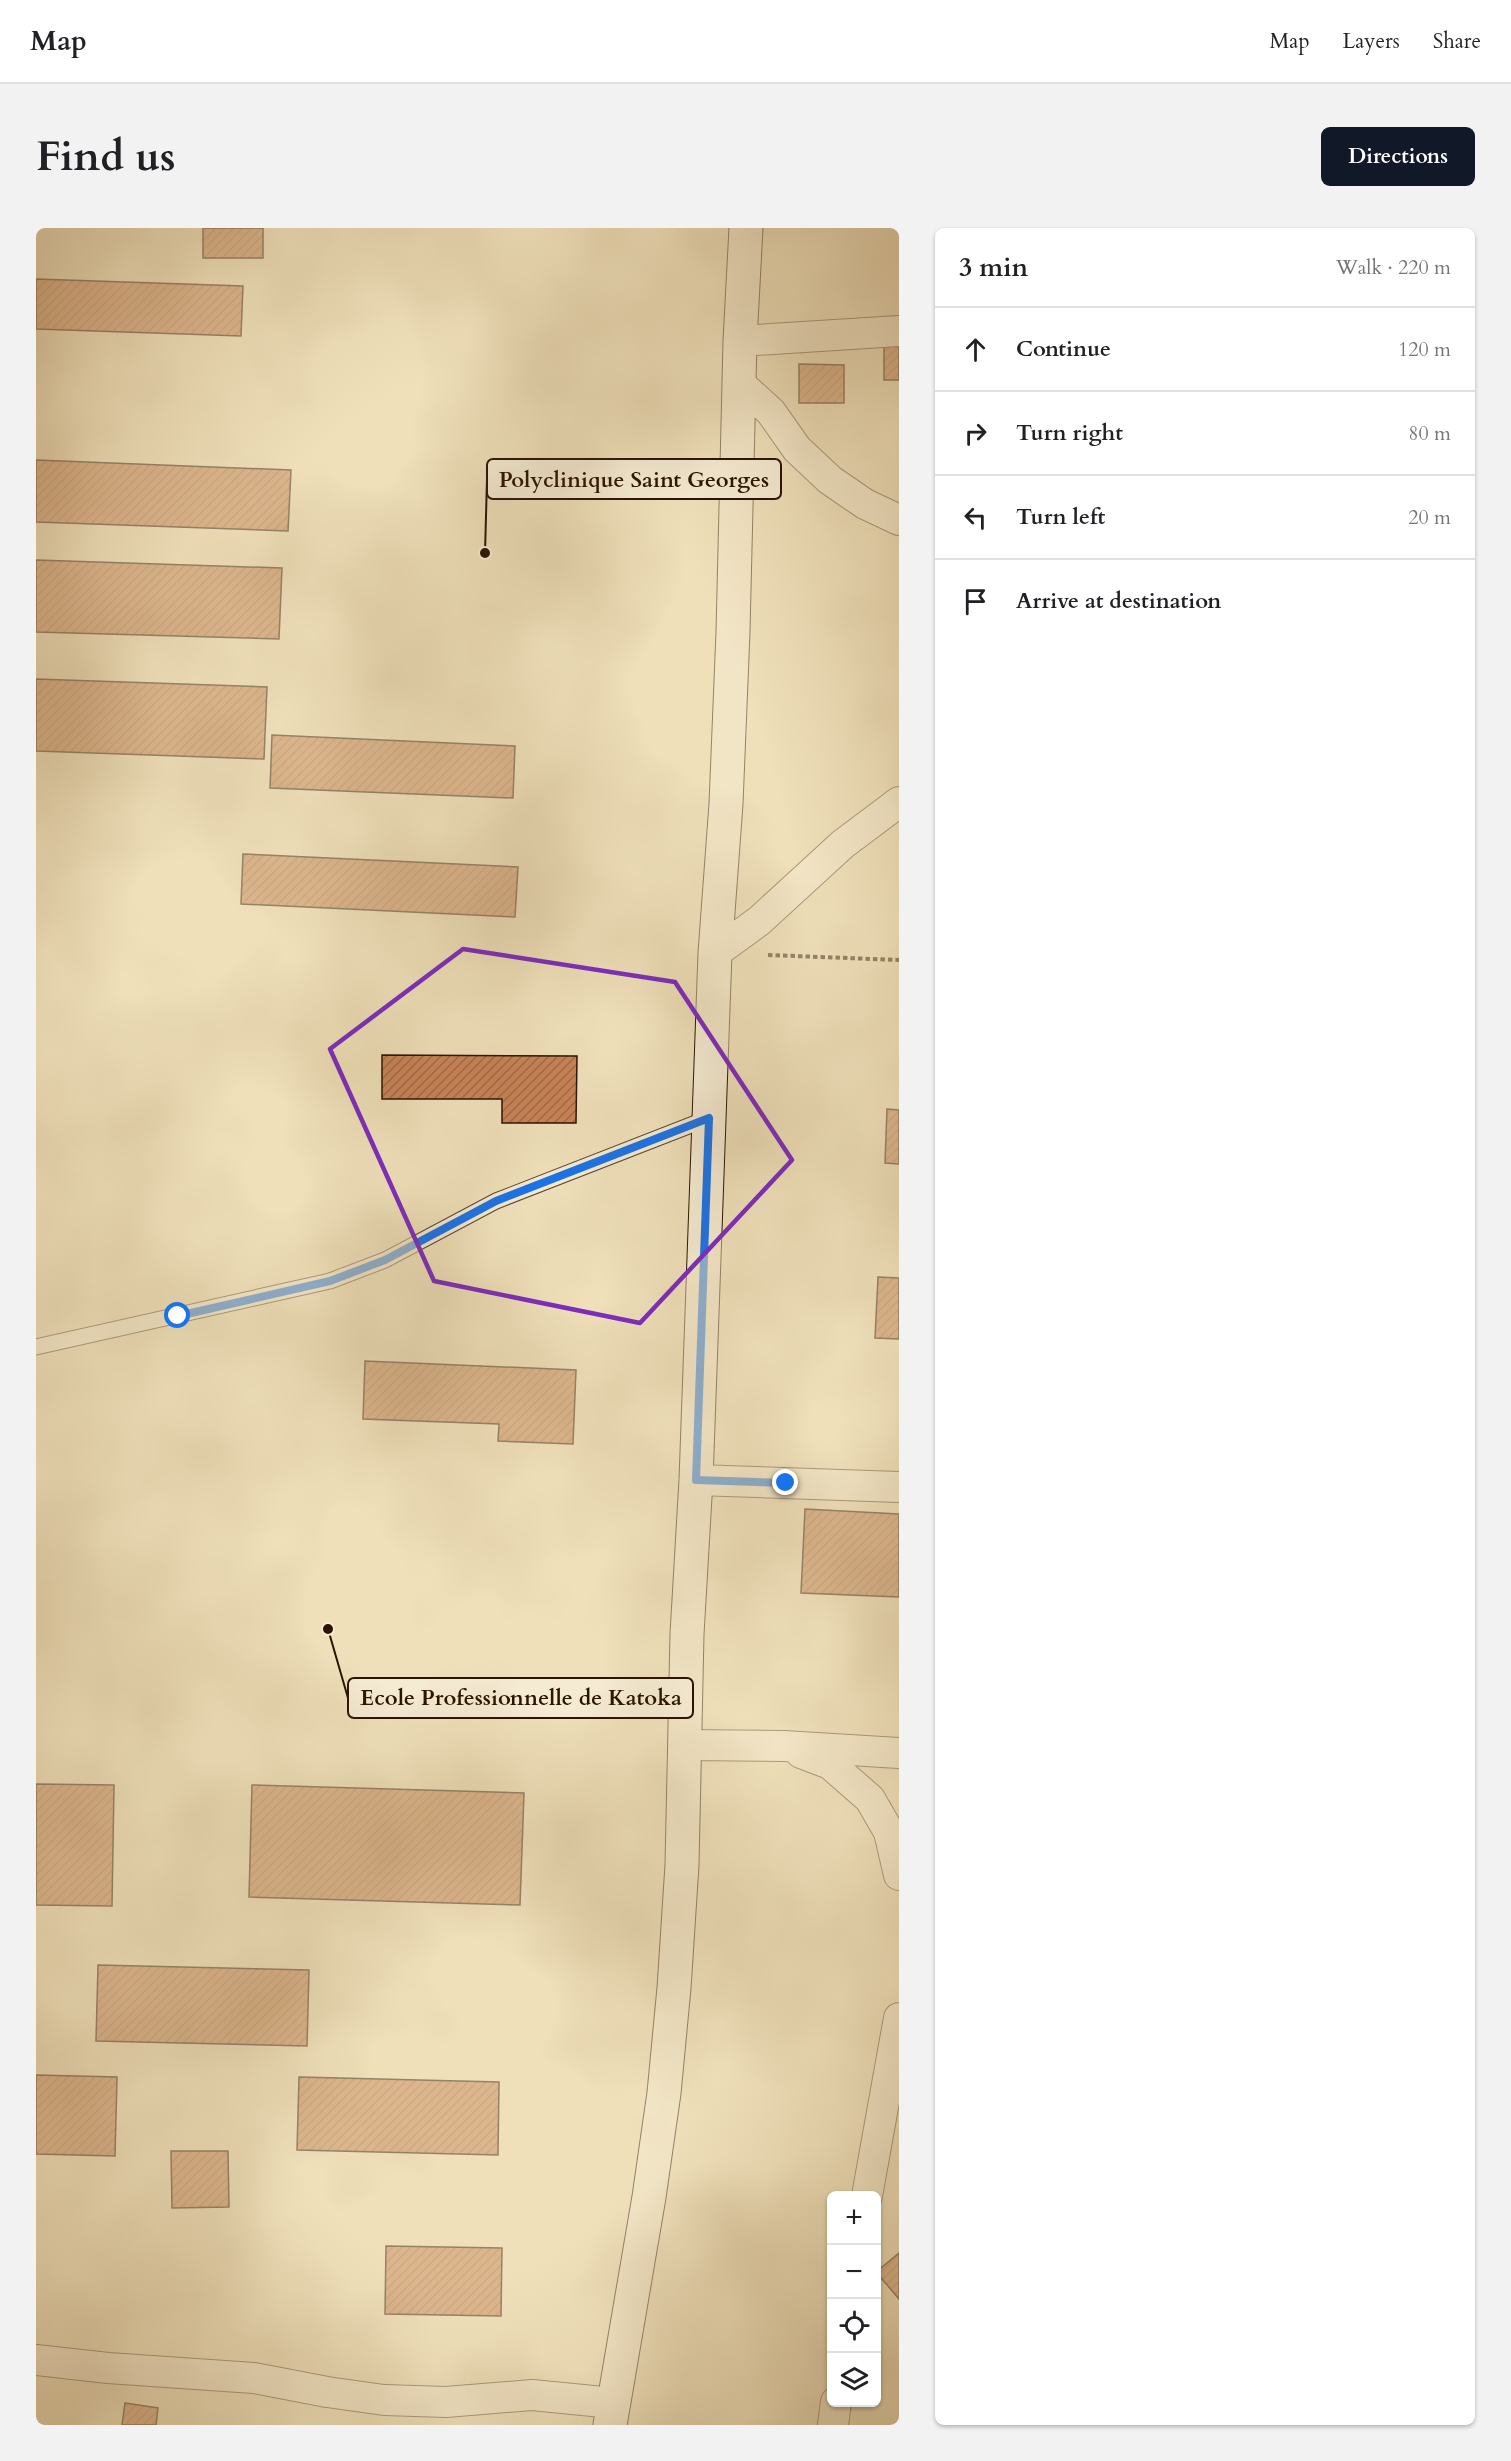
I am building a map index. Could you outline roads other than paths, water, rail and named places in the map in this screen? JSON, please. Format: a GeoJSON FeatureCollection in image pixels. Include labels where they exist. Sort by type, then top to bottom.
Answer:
{"type":"FeatureCollection","features":[{"type":"Feature","properties":{"kind":"street"},"geometry":{"type":"LineString","coordinates":[[36,2360],[108,2368],[254,2378],[384,2400],[446,2402],[532,2395],[611,2414],[649,2197],[664,2093],[682,1865],[687,1634],[696,1480],[715,953],[726,804],[740,341],[746,228]]}},
{"type":"Feature","properties":{"kind":"street"},"geometry":{"type":"LineString","coordinates":[[740,341],[899,331]]}},
{"type":"Feature","properties":{"kind":"street"},"geometry":{"type":"LineString","coordinates":[[739,383],[771,412],[797,449],[830,480],[864,504],[899,520]]}},
{"type":"Feature","properties":{"kind":"street"},"geometry":{"type":"LineString","coordinates":[[715,953],[759,921],[843,843],[899,802]]}},
{"type":"Feature","properties":{"kind":"street"},"geometry":{"type":"LineString","coordinates":[[696,1480],[899,1487]]}},
{"type":"Feature","properties":{"kind":"street"},"geometry":{"type":"LineString","coordinates":[[685,1745],[784,1746],[899,1753]]}},
{"type":"Feature","properties":{"kind":"street"},"geometry":{"type":"LineString","coordinates":[[784,1746],[830,1764],[870,1799],[888,1832],[899,1875]]}},
{"type":"Feature","properties":{"kind":"street"},"geometry":{"type":"LineString","coordinates":[[868,2191],[899,2018]]}},
{"type":"Feature","properties":{"kind":"street"},"geometry":{"type":"LineString","coordinates":[[832,2425],[835,2407]]}},
{"type":"Feature","properties":{"kind":"lane"},"geometry":{"type":"LineString","coordinates":[[36,1347],[330,1281],[385,1260],[496,1201],[709,1118]]}},
{"type":"Feature","properties":{"kind":"place","name":"Polyclinique Saint Georges"},"geometry":{"type":"Point","coordinates":[485,553]}},
{"type":"Feature","properties":{"kind":"place","name":"Ecole Professionnelle de Katoka"},"geometry":{"type":"Point","coordinates":[328,1629]}}]}
